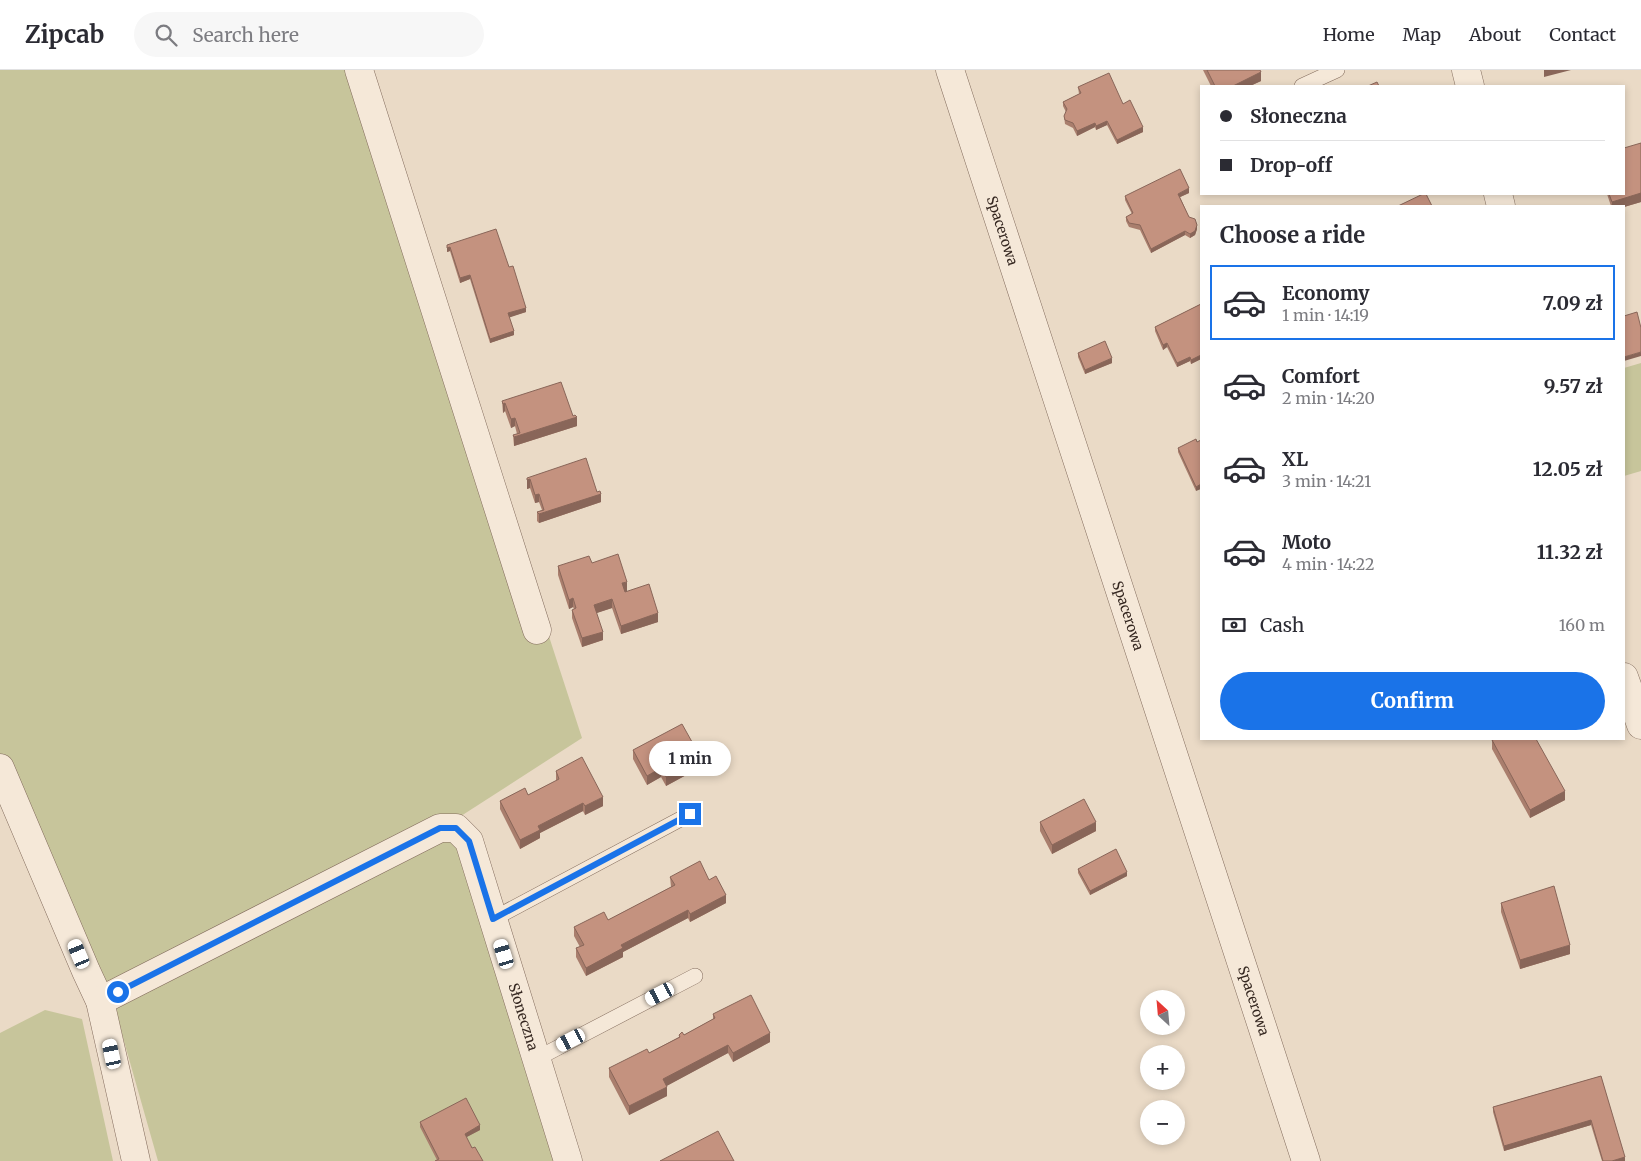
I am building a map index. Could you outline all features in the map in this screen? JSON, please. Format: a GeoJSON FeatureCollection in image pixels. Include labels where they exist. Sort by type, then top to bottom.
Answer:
{"type":"FeatureCollection","features":[{"type":"Feature","properties":{"kind":"street"},"geometry":{"type":"LineString","coordinates":[[359,70],[537,630]]}},
{"type":"Feature","properties":{"kind":"street","name":"Spacerowa"},"geometry":{"type":"LineString","coordinates":[[950,70],[1306,1161]]}},
{"type":"Feature","properties":{"kind":"street"},"geometry":{"type":"LineString","coordinates":[[1466,70],[1470,85]]}},
{"type":"Feature","properties":{"kind":"street"},"geometry":{"type":"LineString","coordinates":[[1625,680],[1641,725]]}},
{"type":"Feature","properties":{"kind":"street"},"geometry":{"type":"LineString","coordinates":[[0,768],[100,1001],[136,1161]]}},
{"type":"Feature","properties":{"kind":"street","name":"Słoneczna"},"geometry":{"type":"LineString","coordinates":[[100,1001],[440,828],[456,828],[469,841],[568,1161]]}},
{"type":"Feature","properties":{"kind":"lane"},"geometry":{"type":"LineString","coordinates":[[1304,85],[1337,70]]}},
{"type":"Feature","properties":{"kind":"lane"},"geometry":{"type":"LineString","coordinates":[[493,919],[690,814]]}},
{"type":"Feature","properties":{"kind":"lane"},"geometry":{"type":"LineString","coordinates":[[536,1058],[695,976]]}},
{"type":"Feature","properties":{"kind":"shaded area"},"geometry":{"type":"Polygon","coordinates":[[[0,70],[365,70],[582,738],[461,816],[568,1161],[158,1161],[112,999],[0,781],[0,70]]]}},
{"type":"Feature","properties":{"kind":"shaded area"},"geometry":{"type":"Polygon","coordinates":[[[1641,363],[1641,471],[1625,476],[1625,368],[1641,363]]]}},
{"type":"Feature","properties":{"kind":"shaded area"},"geometry":{"type":"Polygon","coordinates":[[[45,1010],[82,1019],[113,1161],[0,1161],[0,1033],[45,1010]]]}},
{"type":"Feature","properties":{"kind":"building"},"geometry":{"type":"Polygon","coordinates":[[[1207,70],[1260,70],[1261,72],[1235,85],[1214,85],[1207,70]]]}},
{"type":"Feature","properties":{"kind":"building"},"geometry":{"type":"Polygon","coordinates":[[[1109,73],[1123,104],[1130,100],[1143,127],[1117,140],[1107,121],[1096,126],[1095,123],[1077,131],[1073,123],[1065,120],[1064,116],[1067,109],[1063,102],[1081,93],[1078,87],[1109,73]]]}},
{"type":"Feature","properties":{"kind":"building"},"geometry":{"type":"Polygon","coordinates":[[[1641,143],[1641,193],[1612,202],[1609,195],[1625,195],[1625,148],[1641,143]]]}},
{"type":"Feature","properties":{"kind":"building"},"geometry":{"type":"Polygon","coordinates":[[[1180,169],[1189,188],[1178,194],[1189,217],[1195,219],[1197,225],[1195,231],[1190,234],[1185,231],[1151,249],[1140,225],[1129,223],[1126,217],[1133,213],[1125,196],[1180,169]]]}},
{"type":"Feature","properties":{"kind":"building"},"geometry":{"type":"Polygon","coordinates":[[[1421,195],[1426,195],[1432,205],[1400,205],[1421,195]]]}},
{"type":"Feature","properties":{"kind":"building"},"geometry":{"type":"Polygon","coordinates":[[[496,229],[509,267],[513,266],[526,308],[508,313],[514,331],[490,339],[470,275],[460,278],[450,247],[447,248],[447,245],[496,229]]]}},
{"type":"Feature","properties":{"kind":"building"},"geometry":{"type":"Polygon","coordinates":[[[1200,304],[1200,356],[1191,360],[1190,357],[1177,363],[1167,343],[1163,345],[1155,327],[1200,304]]]}},
{"type":"Feature","properties":{"kind":"building"},"geometry":{"type":"Polygon","coordinates":[[[1637,312],[1641,328],[1641,352],[1625,357],[1625,316],[1637,312]]]}},
{"type":"Feature","properties":{"kind":"building"},"geometry":{"type":"Polygon","coordinates":[[[1105,341],[1112,358],[1085,370],[1078,353],[1105,341]]]}},
{"type":"Feature","properties":{"kind":"building"},"geometry":{"type":"Polygon","coordinates":[[[561,382],[573,416],[577,417],[514,437],[513,435],[520,433],[515,418],[511,419],[505,403],[503,404],[502,401],[561,382]]]}},
{"type":"Feature","properties":{"kind":"building"},"geometry":{"type":"Polygon","coordinates":[[[1196,439],[1197,442],[1200,440],[1200,485],[1196,487],[1178,448],[1196,439]]]}},
{"type":"Feature","properties":{"kind":"building"},"geometry":{"type":"Polygon","coordinates":[[[586,458],[597,492],[600,491],[601,494],[539,514],[537,512],[544,510],[539,494],[535,495],[530,479],[527,480],[527,478],[586,458]]]}},
{"type":"Feature","properties":{"kind":"building"},"geometry":{"type":"Polygon","coordinates":[[[618,554],[627,582],[622,583],[625,592],[649,584],[658,613],[621,626],[612,599],[594,605],[603,632],[582,638],[572,610],[576,608],[573,598],[569,600],[558,566],[589,556],[592,563],[618,554]]]}},
{"type":"Feature","properties":{"kind":"building"},"geometry":{"type":"Polygon","coordinates":[[[682,724],[701,758],[666,777],[661,768],[647,776],[633,750],[682,724]]]}},
{"type":"Feature","properties":{"kind":"building"},"geometry":{"type":"Polygon","coordinates":[[[1492,740],[1537,740],[1565,791],[1530,810],[1492,740]]]}},
{"type":"Feature","properties":{"kind":"building"},"geometry":{"type":"Polygon","coordinates":[[[582,757],[603,797],[585,806],[583,803],[538,826],[540,830],[520,840],[500,801],[525,788],[528,795],[559,779],[556,771],[582,757]]]}},
{"type":"Feature","properties":{"kind":"building"},"geometry":{"type":"Polygon","coordinates":[[[1084,799],[1096,822],[1052,845],[1040,822],[1084,799]]]}},
{"type":"Feature","properties":{"kind":"building"},"geometry":{"type":"Polygon","coordinates":[[[1116,849],[1127,872],[1090,891],[1078,869],[1116,849]]]}},
{"type":"Feature","properties":{"kind":"building"},"geometry":{"type":"Polygon","coordinates":[[[700,861],[709,880],[716,876],[726,895],[690,914],[688,910],[621,945],[623,948],[586,968],[576,948],[584,945],[574,927],[604,912],[608,920],[675,885],[670,877],[700,861]]]}},
{"type":"Feature","properties":{"kind":"building"},"geometry":{"type":"Polygon","coordinates":[[[1554,886],[1570,945],[1520,960],[1501,903],[1554,886]]]}},
{"type":"Feature","properties":{"kind":"building"},"geometry":{"type":"Polygon","coordinates":[[[751,995],[770,1033],[733,1053],[728,1045],[663,1079],[667,1087],[629,1106],[609,1068],[647,1049],[649,1053],[680,1037],[679,1035],[682,1032],[684,1035],[715,1018],[713,1014],[751,995]]]}},
{"type":"Feature","properties":{"kind":"building"},"geometry":{"type":"Polygon","coordinates":[[[1601,1076],[1625,1157],[1612,1161],[1603,1161],[1591,1120],[1504,1146],[1493,1107],[1601,1076]]]}},
{"type":"Feature","properties":{"kind":"building"},"geometry":{"type":"Polygon","coordinates":[[[466,1098],[480,1125],[465,1134],[472,1148],[475,1147],[483,1161],[435,1161],[439,1159],[420,1122],[466,1098]]]}},
{"type":"Feature","properties":{"kind":"building"},"geometry":{"type":"Polygon","coordinates":[[[718,1131],[734,1161],[660,1161],[718,1131]]]}},
{"type":"Feature","properties":{"kind":"route"},"geometry":{"type":"LineString","coordinates":[[118,992],[440,828],[456,828],[469,841],[493,919],[690,814]]}}]}
